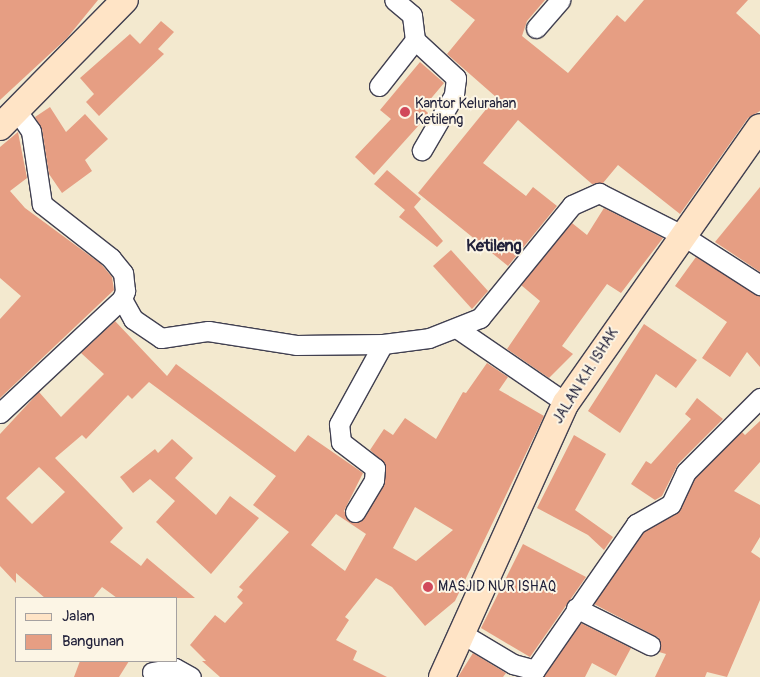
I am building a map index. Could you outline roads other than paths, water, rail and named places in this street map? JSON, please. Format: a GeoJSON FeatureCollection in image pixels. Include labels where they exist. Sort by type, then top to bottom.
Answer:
{"type":"FeatureCollection","features":[{"type":"Feature","properties":{"kind":"street"},"geometry":{"type":"LineString","coordinates":[[124,0],[9,119],[33,138],[36,184],[42,204],[117,265],[125,280],[122,299],[133,319],[162,338],[208,331],[296,345],[382,344],[458,330],[491,308],[583,198],[610,195],[682,235],[760,285]]}},
{"type":"Feature","properties":{"kind":"street"},"geometry":{"type":"LineString","coordinates":[[394,0],[412,16],[415,40],[456,78],[454,94],[422,150]]}},
{"type":"Feature","properties":{"kind":"street"},"geometry":{"type":"LineString","coordinates":[[536,28],[560,0]]}},
{"type":"Feature","properties":{"kind":"street"},"geometry":{"type":"LineString","coordinates":[[379,86],[415,40]]}},
{"type":"Feature","properties":{"kind":"street","name":"JALAN K.H. ISHAK"},"geometry":{"type":"LineString","coordinates":[[442,677],[566,404],[682,235],[760,127]]}},
{"type":"Feature","properties":{"kind":"street"},"geometry":{"type":"LineString","coordinates":[[0,413],[122,299]]}},
{"type":"Feature","properties":{"kind":"street"},"geometry":{"type":"LineString","coordinates":[[458,330],[566,404]]}},
{"type":"Feature","properties":{"kind":"street"},"geometry":{"type":"LineString","coordinates":[[355,512],[374,480],[375,468],[341,442],[339,424],[382,344]]}},
{"type":"Feature","properties":{"kind":"street"},"geometry":{"type":"LineString","coordinates":[[461,633],[513,664],[535,670],[546,660],[576,608],[636,524],[671,504],[686,472],[760,398]]}},
{"type":"Feature","properties":{"kind":"street"},"geometry":{"type":"LineString","coordinates":[[576,608],[650,645]]}},
{"type":"Feature","properties":{"kind":"street"},"geometry":{"type":"LineString","coordinates":[[152,672],[175,668],[191,677]]}},
{"type":"Feature","properties":{"kind":"place","name":"Kantor Kelurahan Ketileng"},"geometry":{"type":"Point","coordinates":[405,112]}},
{"type":"Feature","properties":{"kind":"place","name":"MASJID NUR ISHAQ"},"geometry":{"type":"Point","coordinates":[428,587]}},
{"type":"Feature","properties":{"kind":"district","name":"Ketileng"},"geometry":{"type":"Point","coordinates":[494,246]}}]}
